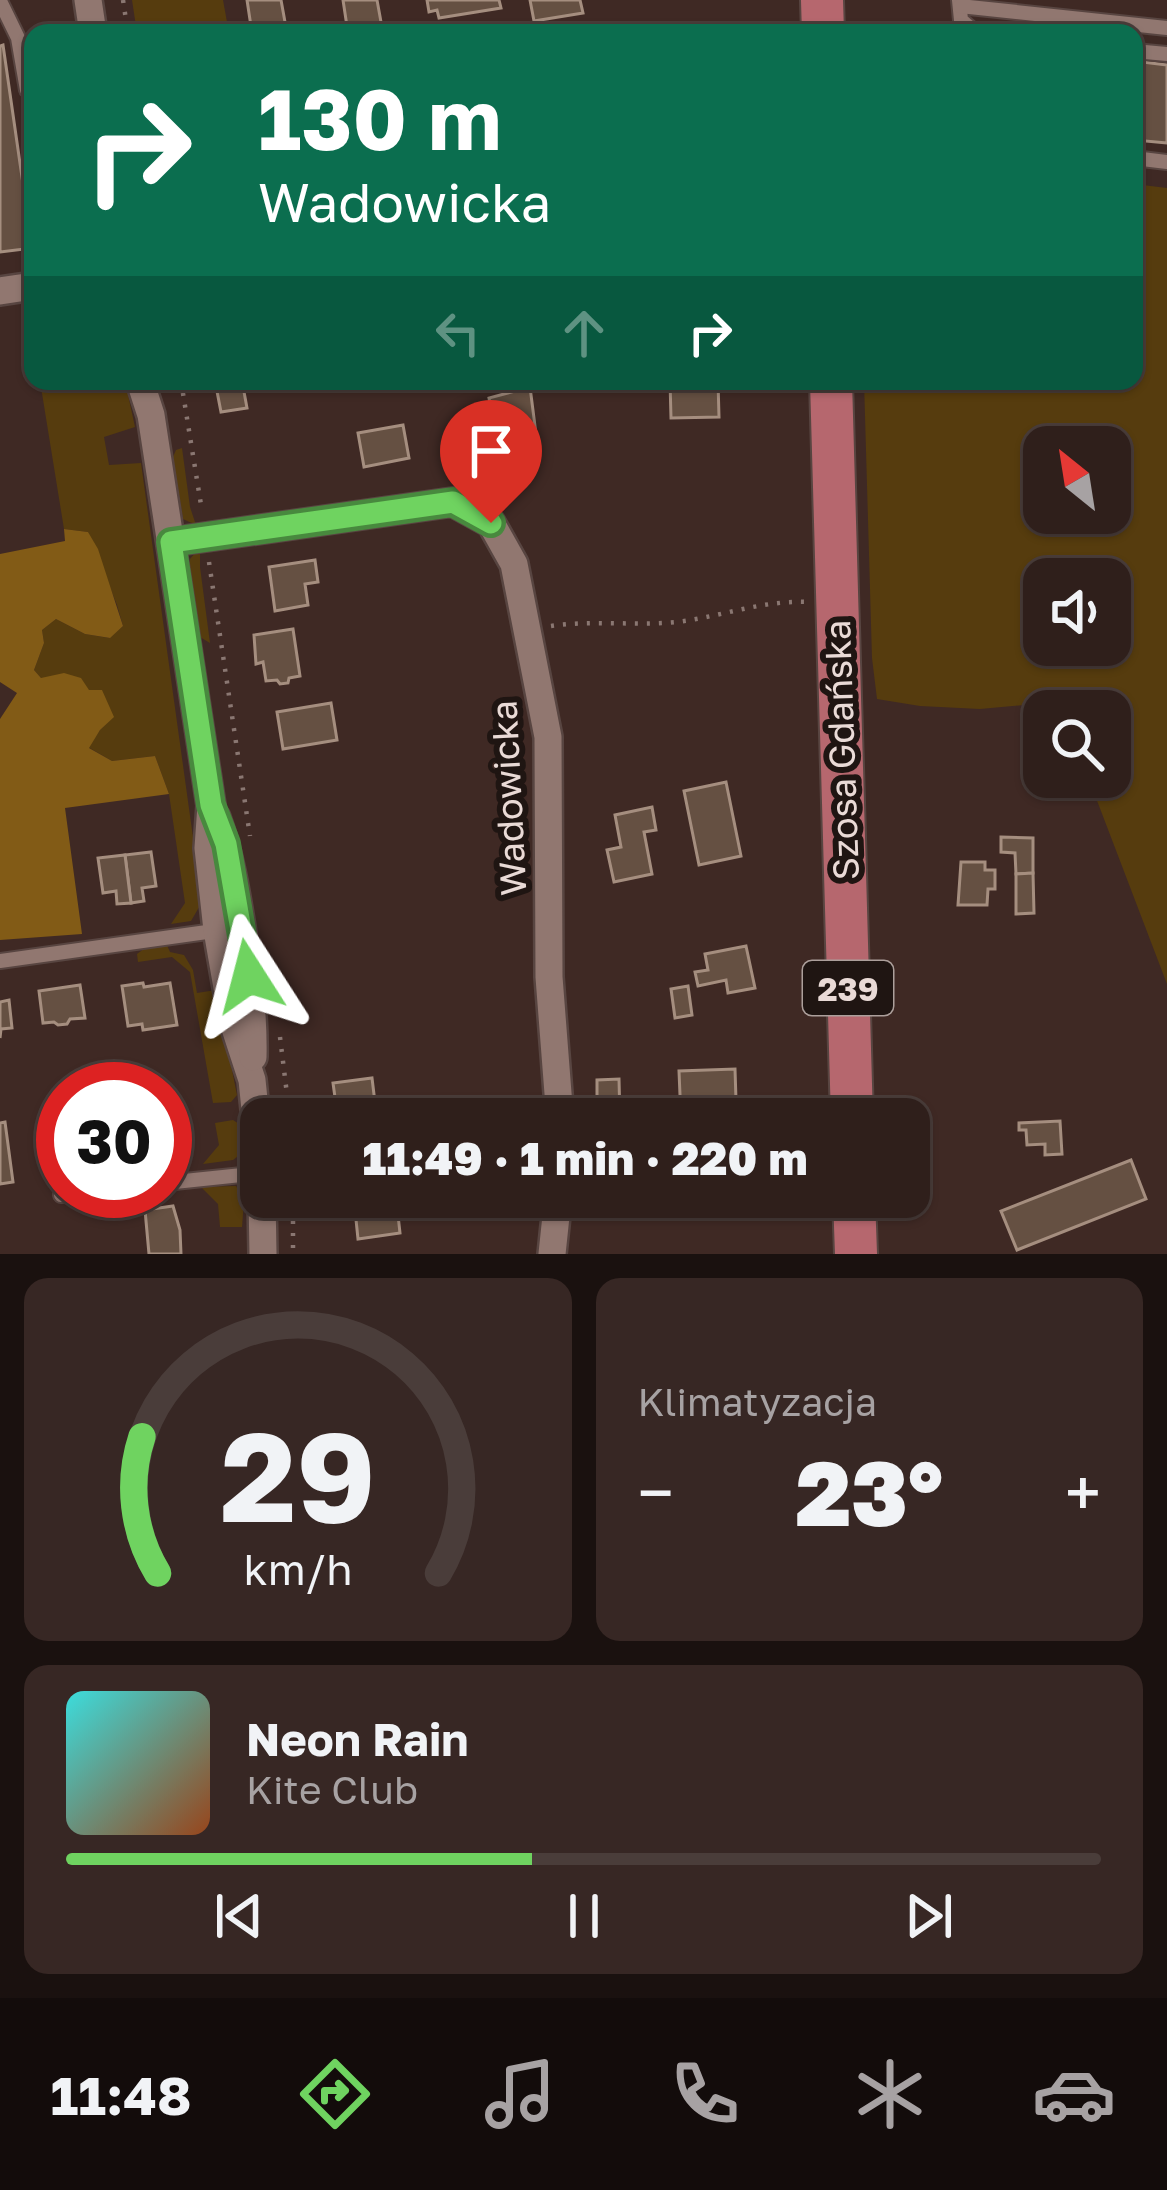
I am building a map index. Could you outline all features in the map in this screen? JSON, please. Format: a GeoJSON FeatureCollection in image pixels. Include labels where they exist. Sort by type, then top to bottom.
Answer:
{"type":"FeatureCollection","features":[{"type":"Feature","properties":{"kind":"main road","name":"Szosa Gdańska"},"geometry":{"type":"LineString","coordinates":[[831,390],[851,1098]]}},
{"type":"Feature","properties":{"kind":"main road"},"geometry":{"type":"LineString","coordinates":[[855,1218],[856,1254]]}},
{"type":"Feature","properties":{"kind":"street"},"geometry":{"type":"LineString","coordinates":[[143,390],[151,416],[211,805],[226,844],[229,928],[254,1018],[254,1098]]}},
{"type":"Feature","properties":{"kind":"street"},"geometry":{"type":"LineString","coordinates":[[151,416],[152,390]]}},
{"type":"Feature","properties":{"kind":"street","name":"Wadowicka"},"geometry":{"type":"LineString","coordinates":[[171,542],[453,502],[491,523],[514,564],[548,737],[549,976],[558,1098]]}},
{"type":"Feature","properties":{"kind":"street"},"geometry":{"type":"LineString","coordinates":[[262,1218],[263,1254]]}},
{"type":"Feature","properties":{"kind":"street"},"geometry":{"type":"LineString","coordinates":[[552,1254],[556,1218]]}},
{"type":"Feature","properties":{"kind":"lane"},"geometry":{"type":"LineString","coordinates":[[0,1],[18,38],[24,72]]}},
{"type":"Feature","properties":{"kind":"lane"},"geometry":{"type":"LineString","coordinates":[[960,3],[1134,24]]}},
{"type":"Feature","properties":{"kind":"lane"},"geometry":{"type":"LineString","coordinates":[[0,961],[229,928]]}},
{"type":"Feature","properties":{"kind":"lane"},"geometry":{"type":"LineString","coordinates":[[192,1179],[240,1173]]}},
{"type":"Feature","properties":{"kind":"path"},"geometry":{"type":"LineString","coordinates":[[182,390],[204,516]]}},
{"type":"Feature","properties":{"kind":"path"},"geometry":{"type":"LineString","coordinates":[[210,551],[208,564],[244,802]]}},
{"type":"Feature","properties":{"kind":"path"},"geometry":{"type":"LineString","coordinates":[[529,630],[568,624],[675,622],[760,604],[837,603]]}},
{"type":"Feature","properties":{"kind":"path"},"geometry":{"type":"LineString","coordinates":[[292,1218],[293,1254]]}},
{"type":"Feature","properties":{"kind":"shaded area"},"geometry":{"type":"Polygon","coordinates":[[[132,0],[223,0],[227,24],[136,24],[132,0]]]}},
{"type":"Feature","properties":{"kind":"shaded area"},"geometry":{"type":"Polygon","coordinates":[[[1143,185],[1167,188],[1167,984],[1096,798],[1131,798],[1131,690],[1023,690],[1023,705],[980,709],[877,699],[864,390],[1143,390],[1143,185]]]}},
{"type":"Feature","properties":{"kind":"shaded area"},"geometry":{"type":"Polygon","coordinates":[[[41,390],[127,390],[135,427],[104,437],[109,465],[141,463],[202,902],[191,921],[171,924],[185,903],[169,794],[155,756],[112,761],[88,747],[113,717],[89,690],[41,678],[34,670],[44,643],[42,630],[56,619],[85,634],[109,638],[123,626],[88,532],[64,529],[41,390]]]}},
{"type":"Feature","properties":{"kind":"shaded area"},"geometry":{"type":"Polygon","coordinates":[[[182,448],[196,525],[183,519],[173,457],[182,448]]]}},
{"type":"Feature","properties":{"kind":"shaded area"},"geometry":{"type":"Polygon","coordinates":[[[64,529],[88,532],[123,626],[110,638],[85,634],[56,619],[42,630],[44,643],[34,670],[41,678],[64,673],[81,678],[89,690],[102,690],[114,717],[89,748],[112,761],[155,756],[169,794],[65,808],[82,934],[0,940],[0,719],[17,693],[0,682],[0,554],[65,541],[64,529]]]}},
{"type":"Feature","properties":{"kind":"shaded area"},"geometry":{"type":"Polygon","coordinates":[[[200,547],[210,643],[200,637],[189,570],[190,559],[200,547]]]}},
{"type":"Feature","properties":{"kind":"shaded area"},"geometry":{"type":"Polygon","coordinates":[[[166,943],[170,952],[184,955],[193,970],[197,993],[216,990],[237,1095],[231,1102],[213,1103],[190,972],[172,957],[138,962],[137,954],[145,948],[166,943]]]}},
{"type":"Feature","properties":{"kind":"shaded area"},"geometry":{"type":"Polygon","coordinates":[[[233,1120],[239,1124],[240,1155],[203,1164],[219,1145],[215,1123],[233,1120]]]}},
{"type":"Feature","properties":{"kind":"shaded area"},"geometry":{"type":"Polygon","coordinates":[[[236,1186],[242,1227],[220,1227],[218,1204],[201,1187],[236,1186]]]}},
{"type":"Feature","properties":{"kind":"building"},"geometry":{"type":"Polygon","coordinates":[[[247,0],[281,0],[285,24],[251,24],[247,0]]]}},
{"type":"Feature","properties":{"kind":"building"},"geometry":{"type":"Polygon","coordinates":[[[343,0],[377,0],[381,24],[347,24],[343,0]]]}},
{"type":"Feature","properties":{"kind":"building"},"geometry":{"type":"Polygon","coordinates":[[[427,0],[499,0],[501,8],[439,18],[437,10],[429,12],[427,0]]]}},
{"type":"Feature","properties":{"kind":"building"},"geometry":{"type":"Polygon","coordinates":[[[530,0],[580,0],[583,13],[534,21],[530,0]]]}},
{"type":"Feature","properties":{"kind":"building"},"geometry":{"type":"Polygon","coordinates":[[[0,46],[24,191],[24,249],[0,252],[0,46]]]}},
{"type":"Feature","properties":{"kind":"building"},"geometry":{"type":"Polygon","coordinates":[[[1143,62],[1167,65],[1167,143],[1143,141],[1143,62]]]}},
{"type":"Feature","properties":{"kind":"building"},"geometry":{"type":"Polygon","coordinates":[[[217,390],[244,390],[247,408],[221,412],[217,390]]]}},
{"type":"Feature","properties":{"kind":"building"},"geometry":{"type":"Polygon","coordinates":[[[530,390],[536,434],[499,444],[486,425],[494,424],[489,398],[530,390]]]}},
{"type":"Feature","properties":{"kind":"building"},"geometry":{"type":"Polygon","coordinates":[[[670,390],[718,390],[719,417],[671,418],[670,390]]]}},
{"type":"Feature","properties":{"kind":"building"},"geometry":{"type":"Polygon","coordinates":[[[403,425],[409,458],[364,467],[358,433],[403,425]]]}},
{"type":"Feature","properties":{"kind":"building"},"geometry":{"type":"Polygon","coordinates":[[[315,560],[318,582],[305,584],[308,605],[275,611],[269,567],[315,560]]]}},
{"type":"Feature","properties":{"kind":"building"},"geometry":{"type":"Polygon","coordinates":[[[293,629],[300,676],[289,678],[288,683],[266,681],[263,662],[256,664],[254,635],[293,629]]]}},
{"type":"Feature","properties":{"kind":"building"},"geometry":{"type":"Polygon","coordinates":[[[331,703],[337,740],[283,749],[277,712],[331,703]]]}},
{"type":"Feature","properties":{"kind":"building"},"geometry":{"type":"Polygon","coordinates":[[[726,782],[741,856],[699,865],[684,791],[726,782]]]}},
{"type":"Feature","properties":{"kind":"building"},"geometry":{"type":"Polygon","coordinates":[[[652,807],[656,830],[644,832],[652,874],[614,882],[607,850],[621,847],[615,815],[652,807]]]}},
{"type":"Feature","properties":{"kind":"building"},"geometry":{"type":"Polygon","coordinates":[[[1001,837],[1033,838],[1033,873],[1016,874],[1015,853],[1001,852],[1001,837]]]}},
{"type":"Feature","properties":{"kind":"building"},"geometry":{"type":"Polygon","coordinates":[[[151,852],[156,886],[142,888],[144,901],[131,903],[125,855],[151,852]]]}},
{"type":"Feature","properties":{"kind":"building"},"geometry":{"type":"Polygon","coordinates":[[[125,855],[131,903],[117,904],[116,891],[103,893],[98,858],[125,855]]]}},
{"type":"Feature","properties":{"kind":"building"},"geometry":{"type":"Polygon","coordinates":[[[961,862],[985,862],[985,870],[995,870],[995,889],[988,889],[987,905],[958,905],[961,862]]]}},
{"type":"Feature","properties":{"kind":"building"},"geometry":{"type":"Polygon","coordinates":[[[1033,873],[1034,913],[1016,914],[1016,874],[1033,873]]]}},
{"type":"Feature","properties":{"kind":"building"},"geometry":{"type":"Polygon","coordinates":[[[746,946],[755,988],[728,993],[726,980],[698,986],[695,972],[708,970],[705,954],[746,946]]]}},
{"type":"Feature","properties":{"kind":"building"},"geometry":{"type":"Polygon","coordinates":[[[143,983],[144,987],[170,983],[177,1025],[143,1030],[142,1024],[128,1026],[122,986],[143,983]]]}},
{"type":"Feature","properties":{"kind":"building"},"geometry":{"type":"Polygon","coordinates":[[[80,985],[85,1018],[70,1019],[67,1024],[43,1023],[39,991],[80,985]]]}},
{"type":"Feature","properties":{"kind":"building"},"geometry":{"type":"Polygon","coordinates":[[[688,986],[692,1015],[675,1018],[671,989],[688,986]]]}},
{"type":"Feature","properties":{"kind":"building"},"geometry":{"type":"Polygon","coordinates":[[[9,1000],[12,1028],[1,1029],[0,1038],[0,1002],[9,1000]]]}},
{"type":"Feature","properties":{"kind":"building"},"geometry":{"type":"Polygon","coordinates":[[[735,1069],[736,1098],[680,1098],[679,1071],[735,1069]]]}},
{"type":"Feature","properties":{"kind":"building"},"geometry":{"type":"Polygon","coordinates":[[[372,1078],[374,1098],[335,1098],[333,1083],[372,1078]]]}},
{"type":"Feature","properties":{"kind":"building"},"geometry":{"type":"Polygon","coordinates":[[[619,1079],[619,1098],[597,1098],[597,1080],[619,1079]]]}},
{"type":"Feature","properties":{"kind":"building"},"geometry":{"type":"Polygon","coordinates":[[[1060,1121],[1062,1154],[1045,1155],[1045,1144],[1027,1145],[1026,1130],[1019,1130],[1019,1123],[1060,1121]]]}},
{"type":"Feature","properties":{"kind":"building"},"geometry":{"type":"Polygon","coordinates":[[[5,1122],[13,1182],[0,1184],[0,1123],[5,1122]]]}},
{"type":"Feature","properties":{"kind":"building"},"geometry":{"type":"Polygon","coordinates":[[[1131,1160],[1146,1199],[1017,1250],[1001,1211],[1131,1160]]]}},
{"type":"Feature","properties":{"kind":"building"},"geometry":{"type":"Polygon","coordinates":[[[146,1218],[176,1218],[181,1254],[149,1254],[146,1218]]]}},
{"type":"Feature","properties":{"kind":"building"},"geometry":{"type":"Polygon","coordinates":[[[356,1218],[398,1218],[400,1233],[358,1239],[356,1218]]]}},
{"type":"Feature","properties":{"kind":"route"},"geometry":{"type":"LineString","coordinates":[[249,976],[226,844],[211,805],[171,542],[453,502],[491,523]]}}]}
